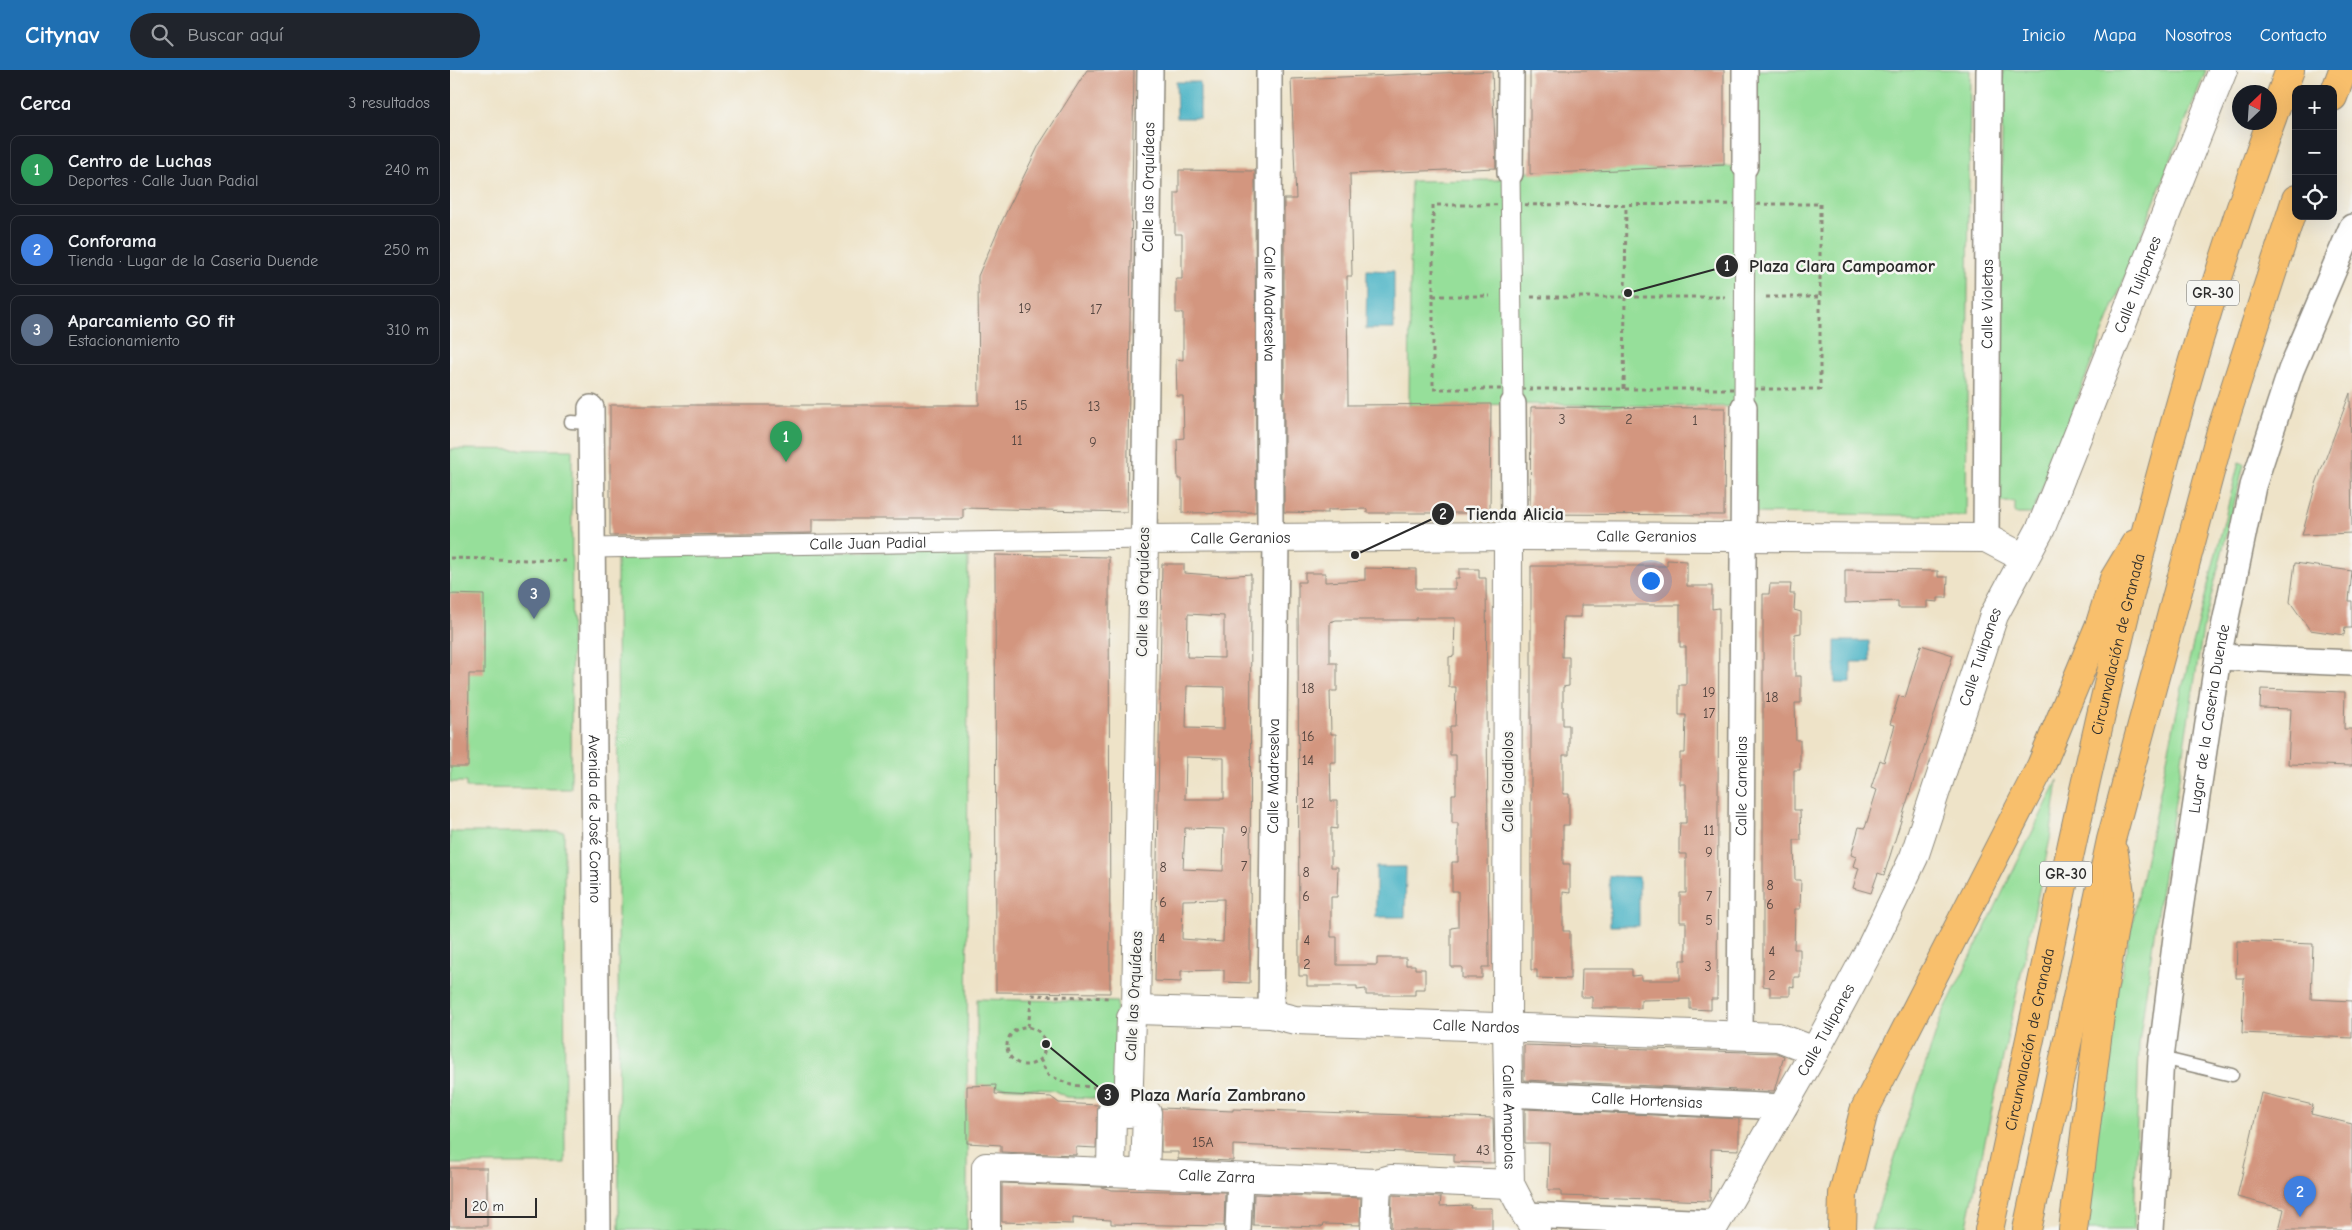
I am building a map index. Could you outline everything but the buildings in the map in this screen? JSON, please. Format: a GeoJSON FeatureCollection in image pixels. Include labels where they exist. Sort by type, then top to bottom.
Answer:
{"type":"FeatureCollection","features":[{"type":"Feature","properties":{"kind":"highway","name":"Circunvalación de Granada"},"geometry":{"type":"LineString","coordinates":[[1989,1230],[2077,825],[2121,633],[2150,519],[2199,336],[2249,184],[2290,70]]}},
{"type":"Feature","properties":{"kind":"highway"},"geometry":{"type":"LineString","coordinates":[[2337,86],[2343,70]]}},
{"type":"Feature","properties":{"kind":"highway","name":"GR-30"},"geometry":{"type":"LineString","coordinates":[[2027,1230],[2111,840],[2221,431],[2292,212]]}},
{"type":"Feature","properties":{"kind":"highway"},"geometry":{"type":"LineString","coordinates":[[1842,1230],[1843,1194],[1864,1111],[2041,766],[2100,624],[2114,579],[2150,519]]}},
{"type":"Feature","properties":{"kind":"highway"},"geometry":{"type":"LineString","coordinates":[[2073,1230],[2103,991],[2120,893],[2111,840]]}},
{"type":"Feature","properties":{"kind":"street","name":"Calle las Orquídeas"},"geometry":{"type":"LineString","coordinates":[[1128,1113],[1131,1018],[1126,1004],[1144,539],[1150,70]]}},
{"type":"Feature","properties":{"kind":"street","name":"Calle Madreselva"},"geometry":{"type":"LineString","coordinates":[[1269,70],[1273,538],[1271,1014]]}},
{"type":"Feature","properties":{"kind":"street"},"geometry":{"type":"LineString","coordinates":[[1511,70],[1510,205],[1513,397],[1511,536]]}},
{"type":"Feature","properties":{"kind":"street"},"geometry":{"type":"LineString","coordinates":[[1744,398],[1745,70]]}},
{"type":"Feature","properties":{"kind":"street","name":"Calle Violetas"},"geometry":{"type":"LineString","coordinates":[[1986,538],[1989,70]]}},
{"type":"Feature","properties":{"kind":"street","name":"Calle Tulipanes"},"geometry":{"type":"LineString","coordinates":[[1714,1226],[1815,1051],[1871,947],[1914,857],[1994,615],[2048,510],[2223,70]]}},
{"type":"Feature","properties":{"kind":"street","name":"Lugar de la Caseria Duende"},"geometry":{"type":"LineString","coordinates":[[2151,1230],[2161,1058],[2177,929],[2218,658],[2253,486],[2291,370],[2352,227]]}},
{"type":"Feature","properties":{"kind":"street","name":"Calle Camelias"},"geometry":{"type":"LineString","coordinates":[[1740,1035],[1744,398]]}},
{"type":"Feature","properties":{"kind":"street","name":"Avenida de José Comino"},"geometry":{"type":"LineString","coordinates":[[585,418],[593,548],[598,1230]]}},
{"type":"Feature","properties":{"kind":"street","name":"Calle Geranios"},"geometry":{"type":"LineString","coordinates":[[1144,539],[1511,536],[1986,538],[2024,558]]}},
{"type":"Feature","properties":{"kind":"street","name":"Calle Gladiolos"},"geometry":{"type":"LineString","coordinates":[[1507,1028],[1511,536]]}},
{"type":"Feature","properties":{"kind":"street","name":"Calle Juan Padial"},"geometry":{"type":"LineString","coordinates":[[593,548],[1144,539]]}},
{"type":"Feature","properties":{"kind":"street"},"geometry":{"type":"LineString","coordinates":[[2218,658],[2352,663]]}},
{"type":"Feature","properties":{"kind":"street","name":"Calle Nardos"},"geometry":{"type":"LineString","coordinates":[[1126,1004],[1271,1014],[1295,1020],[1778,1036],[1815,1051]]}},
{"type":"Feature","properties":{"kind":"street","name":"Calle Amapolas"},"geometry":{"type":"LineString","coordinates":[[1507,1028],[1510,1184],[1531,1222]]}},
{"type":"Feature","properties":{"kind":"street","name":"Calle Hortensias"},"geometry":{"type":"LineString","coordinates":[[1508,1094],[1784,1107]]}},
{"type":"Feature","properties":{"kind":"street"},"geometry":{"type":"LineString","coordinates":[[1111,1172],[1112,1112],[1147,1113],[1145,1173]]}},
{"type":"Feature","properties":{"kind":"street","name":"Calle Zarra"},"geometry":{"type":"LineString","coordinates":[[986,1230],[986,1167],[1376,1183],[1390,1179],[1510,1184]]}},
{"type":"Feature","properties":{"kind":"street"},"geometry":{"type":"LineString","coordinates":[[1238,1230],[1240,1177]]}},
{"type":"Feature","properties":{"kind":"street"},"geometry":{"type":"LineString","coordinates":[[1375,1230],[1376,1183]]}},
{"type":"Feature","properties":{"kind":"street"},"geometry":{"type":"LineString","coordinates":[[1531,1222],[1714,1226]]}},
{"type":"Feature","properties":{"kind":"lane"},"geometry":{"type":"LineString","coordinates":[[2161,1058],[2232,1075]]}},
{"type":"Feature","properties":{"kind":"path"},"geometry":{"type":"LineString","coordinates":[[1820,204],[1820,389],[1744,398],[1624,389],[1513,397],[1433,389],[1433,205],[1626,205],[1820,204]]}},
{"type":"Feature","properties":{"kind":"path"},"geometry":{"type":"LineString","coordinates":[[1624,389],[1626,205]]}},
{"type":"Feature","properties":{"kind":"path"},"geometry":{"type":"LineString","coordinates":[[1433,296],[1820,297]]}},
{"type":"Feature","properties":{"kind":"path"},"geometry":{"type":"LineString","coordinates":[[450,558],[576,561],[593,548]]}},
{"type":"Feature","properties":{"kind":"path"},"geometry":{"type":"LineString","coordinates":[[1028,1027],[1032,995],[1126,1004]]}},
{"type":"Feature","properties":{"kind":"path"},"geometry":{"type":"LineString","coordinates":[[1028,1027],[1039,1032],[1044,1042],[1043,1054],[1040,1059],[1029,1065],[1022,1064],[1011,1058],[1008,1052],[1008,1040],[1015,1030],[1028,1027]]}},
{"type":"Feature","properties":{"kind":"path"},"geometry":{"type":"LineString","coordinates":[[1040,1059],[1048,1075],[1072,1085],[1109,1088]]}},
{"type":"Feature","properties":{"kind":"green space"},"geometry":{"type":"Polygon","coordinates":[[[1755,70],[1970,70],[1966,516],[1755,513],[1755,407],[1513,404],[1409,407],[1411,181],[1497,180],[1510,173],[1536,171],[1745,166],[1755,70]]]}},
{"type":"Feature","properties":{"kind":"green space"},"geometry":{"type":"Polygon","coordinates":[[[2003,70],[2206,70],[2032,514],[2015,514],[2015,502],[1997,502],[2003,70]]]}},
{"type":"Feature","properties":{"kind":"green space"},"geometry":{"type":"Polygon","coordinates":[[[450,449],[572,450],[571,789],[466,788],[466,782],[450,782],[450,449]]]}},
{"type":"Feature","properties":{"kind":"green space"},"geometry":{"type":"Polygon","coordinates":[[[2239,462],[2244,464],[2203,629],[2156,920],[2139,1044],[2134,1230],[2088,1230],[2093,1152],[2116,1000],[2181,692],[2239,462]]]}},
{"type":"Feature","properties":{"kind":"green space"},"geometry":{"type":"Polygon","coordinates":[[[617,552],[968,552],[967,1230],[619,1230],[617,552]]]}},
{"type":"Feature","properties":{"kind":"green space"},"geometry":{"type":"Polygon","coordinates":[[[2058,780],[2050,839],[1966,1230],[1871,1230],[1941,1017],[2058,780]]]}},
{"type":"Feature","properties":{"kind":"green space"},"geometry":{"type":"Polygon","coordinates":[[[450,832],[564,832],[565,1164],[450,1164],[450,832]]]}},
{"type":"Feature","properties":{"kind":"green space"},"geometry":{"type":"Polygon","coordinates":[[[977,999],[1117,1002],[1115,1099],[1067,1097],[1053,1090],[977,1086],[977,999]]]}},
{"type":"Feature","properties":{"kind":"water"},"geometry":{"type":"Polygon","coordinates":[[[1176,82],[1200,82],[1200,118],[1177,118],[1176,82]]]}},
{"type":"Feature","properties":{"kind":"water"},"geometry":{"type":"Polygon","coordinates":[[[1367,270],[1394,271],[1394,329],[1366,329],[1367,270]]]}},
{"type":"Feature","properties":{"kind":"water"},"geometry":{"type":"Polygon","coordinates":[[[1835,641],[1869,641],[1870,662],[1851,662],[1851,683],[1835,683],[1835,641]]]}},
{"type":"Feature","properties":{"kind":"water"},"geometry":{"type":"Polygon","coordinates":[[[1376,867],[1406,867],[1405,917],[1376,917],[1376,867]]]}},
{"type":"Feature","properties":{"kind":"water"},"geometry":{"type":"Polygon","coordinates":[[[1609,876],[1639,877],[1639,926],[1610,926],[1609,876]]]}},
{"type":"Feature","properties":{"kind":"place","name":"Plaza Clara Campoamor"},"geometry":{"type":"Point","coordinates":[1628,293]}},
{"type":"Feature","properties":{"kind":"place","name":"Centro de Luchas"},"geometry":{"type":"Point","coordinates":[786,462]}},
{"type":"Feature","properties":{"kind":"place","name":"Tienda Alicia"},"geometry":{"type":"Point","coordinates":[1355,555]}},
{"type":"Feature","properties":{"kind":"place","name":"Aparcamiento GO fit"},"geometry":{"type":"Point","coordinates":[534,619]}},
{"type":"Feature","properties":{"kind":"place","name":"Plaza María Zambrano"},"geometry":{"type":"Point","coordinates":[1046,1044]}},
{"type":"Feature","properties":{"kind":"place","name":"Conforama"},"geometry":{"type":"Point","coordinates":[2300,1217]}}]}
